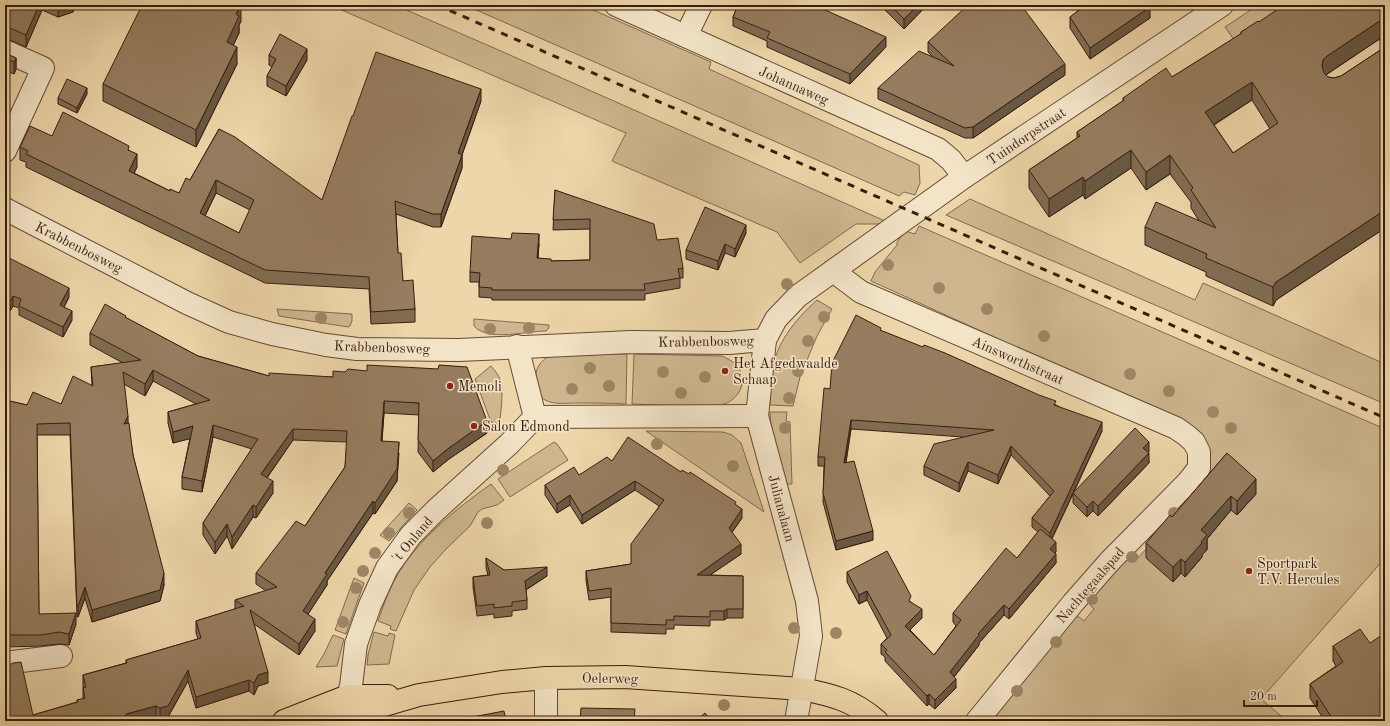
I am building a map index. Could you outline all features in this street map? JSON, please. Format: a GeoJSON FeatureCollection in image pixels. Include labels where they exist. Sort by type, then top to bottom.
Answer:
{"type":"FeatureCollection","features":[{"type":"Feature","properties":{"kind":"main road","name":"Oelerweg"},"geometry":{"type":"LineString","coordinates":[[329,721],[419,695],[502,682],[546,678],[625,677],[802,689]]}},
{"type":"Feature","properties":{"kind":"main road"},"geometry":{"type":"LineString","coordinates":[[802,689],[830,694],[845,700],[877,721]]}},
{"type":"Feature","properties":{"kind":"main road","name":"Oelerweg"},"geometry":{"type":"LineString","coordinates":[[284,721],[348,696],[419,695]]}},
{"type":"Feature","properties":{"kind":"street","name":"Johannaweg"},"geometry":{"type":"LineString","coordinates":[[616,5],[938,149],[951,160],[964,176]]}},
{"type":"Feature","properties":{"kind":"street"},"geometry":{"type":"LineString","coordinates":[[686,36],[701,5]]}},
{"type":"Feature","properties":{"kind":"street","name":"Tuindorpstraat"},"geometry":{"type":"LineString","coordinates":[[832,270],[964,176],[1215,7]]}},
{"type":"Feature","properties":{"kind":"street"},"geometry":{"type":"LineString","coordinates":[[5,51],[43,68],[5,151]]}},
{"type":"Feature","properties":{"kind":"street","name":"Krabbenbosweg"},"geometry":{"type":"LineString","coordinates":[[5,209],[187,303],[229,322],[272,334],[326,345],[356,349],[459,350],[517,346],[630,342],[730,343],[765,340]]}},
{"type":"Feature","properties":{"kind":"street","name":"Julianalaan"},"geometry":{"type":"LineString","coordinates":[[796,721],[811,636],[807,601],[757,416],[765,340],[776,319],[798,296],[832,270]]}},
{"type":"Feature","properties":{"kind":"street","name":"Ainsworthstraat"},"geometry":{"type":"LineString","coordinates":[[832,270],[861,292],[1176,428],[1194,442],[1199,452]]}},
{"type":"Feature","properties":{"kind":"street"},"geometry":{"type":"LineString","coordinates":[[517,346],[535,417],[757,416]]}},
{"type":"Feature","properties":{"kind":"street","name":"'t Onland"},"geometry":{"type":"LineString","coordinates":[[348,696],[352,686],[356,644],[370,605],[387,568],[411,535],[509,444],[535,417]]}},
{"type":"Feature","properties":{"kind":"street","name":"Nachtegaalspad"},"geometry":{"type":"LineString","coordinates":[[977,721],[1073,603],[1110,561],[1188,482],[1199,468],[1199,452]]}},
{"type":"Feature","properties":{"kind":"street"},"geometry":{"type":"LineString","coordinates":[[5,663],[60,656]]}},
{"type":"Feature","properties":{"kind":"street"},"geometry":{"type":"LineString","coordinates":[[546,678],[546,721]]}},
{"type":"Feature","properties":{"kind":"shaded area"},"geometry":{"type":"Polygon","coordinates":[[[330,5],[395,5],[885,221],[881,224],[856,224],[800,263],[777,232],[612,161],[626,133],[330,5]]]}},
{"type":"Feature","properties":{"kind":"shaded area"},"geometry":{"type":"Polygon","coordinates":[[[465,5],[582,5],[711,62],[709,69],[919,165],[920,183],[915,195],[904,192],[899,196],[465,5]]]}},
{"type":"Feature","properties":{"kind":"shaded area"},"geometry":{"type":"Polygon","coordinates":[[[1258,5],[1310,5],[1241,50],[1225,27],[1258,5]]]}},
{"type":"Feature","properties":{"kind":"shaded area"},"geometry":{"type":"Polygon","coordinates":[[[970,199],[1195,300],[1203,283],[1385,364],[1385,404],[946,215],[970,199]]]}},
{"type":"Feature","properties":{"kind":"shaded area"},"geometry":{"type":"Polygon","coordinates":[[[919,226],[1385,429],[1385,558],[1261,699],[1287,721],[1001,721],[995,716],[1073,617],[1079,617],[1084,621],[1094,609],[1090,605],[1090,600],[1132,549],[1138,556],[1134,562],[1171,521],[1165,515],[1202,478],[1170,417],[871,281],[875,272],[897,245],[897,242],[905,231],[915,234],[919,226]]]}},
{"type":"Feature","properties":{"kind":"shaded area"},"geometry":{"type":"Polygon","coordinates":[[[817,300],[832,309],[817,336],[800,377],[793,406],[770,405],[770,387],[773,364],[781,343],[793,325],[817,300]]]}},
{"type":"Feature","properties":{"kind":"shaded area"},"geometry":{"type":"Polygon","coordinates":[[[277,309],[352,314],[352,321],[348,327],[279,316],[277,309]]]}},
{"type":"Feature","properties":{"kind":"shaded area"},"geometry":{"type":"Polygon","coordinates":[[[474,319],[549,325],[549,328],[546,331],[518,334],[488,334],[480,331],[474,326],[474,319]]]}},
{"type":"Feature","properties":{"kind":"shaded area"},"geometry":{"type":"Polygon","coordinates":[[[557,353],[627,354],[626,404],[556,403],[549,402],[542,398],[538,392],[536,384],[535,377],[537,369],[544,360],[557,353]]]}},
{"type":"Feature","properties":{"kind":"shaded area"},"geometry":{"type":"Polygon","coordinates":[[[634,354],[722,356],[733,362],[738,367],[742,379],[741,388],[733,399],[718,406],[632,404],[634,354]]]}},
{"type":"Feature","properties":{"kind":"shaded area"},"geometry":{"type":"Polygon","coordinates":[[[491,366],[499,376],[502,390],[499,425],[491,422],[475,379],[491,366]]]}},
{"type":"Feature","properties":{"kind":"shaded area"},"geometry":{"type":"Polygon","coordinates":[[[770,412],[787,412],[786,421],[790,422],[792,484],[787,484],[771,427],[770,412]]]}},
{"type":"Feature","properties":{"kind":"shaded area"},"geometry":{"type":"Polygon","coordinates":[[[646,431],[723,432],[732,435],[741,443],[764,512],[646,431]]]}},
{"type":"Feature","properties":{"kind":"shaded area"},"geometry":{"type":"Polygon","coordinates":[[[554,442],[568,460],[510,497],[498,479],[554,442]]]}},
{"type":"Feature","properties":{"kind":"shaded area"},"geometry":{"type":"Polygon","coordinates":[[[491,484],[504,500],[497,505],[482,509],[478,512],[470,526],[430,567],[414,590],[396,631],[390,629],[391,626],[378,621],[394,581],[413,552],[450,515],[491,484]]]}},
{"type":"Feature","properties":{"kind":"shaded area"},"geometry":{"type":"Polygon","coordinates":[[[409,503],[417,510],[389,541],[380,535],[409,503]]]}},
{"type":"Feature","properties":{"kind":"shaded area"},"geometry":{"type":"Polygon","coordinates":[[[354,578],[364,583],[346,634],[335,630],[354,578]]]}},
{"type":"Feature","properties":{"kind":"shaded area"},"geometry":{"type":"Polygon","coordinates":[[[374,632],[388,636],[389,633],[395,635],[389,664],[367,665],[374,632]]]}},
{"type":"Feature","properties":{"kind":"shaded area"},"geometry":{"type":"Polygon","coordinates":[[[333,635],[344,639],[337,666],[316,667],[324,654],[333,635]]]}},
{"type":"Feature","properties":{"kind":"building"},"geometry":{"type":"Polygon","coordinates":[[[5,5],[39,5],[26,35],[5,27],[5,5]]]}},
{"type":"Feature","properties":{"kind":"building"},"geometry":{"type":"Polygon","coordinates":[[[142,5],[241,5],[236,14],[239,16],[227,42],[237,47],[196,130],[103,84],[142,5]]]}},
{"type":"Feature","properties":{"kind":"building"},"geometry":{"type":"Polygon","coordinates":[[[738,5],[816,5],[886,37],[850,74],[767,38],[770,32],[733,17],[738,5]]]}},
{"type":"Feature","properties":{"kind":"building"},"geometry":{"type":"Polygon","coordinates":[[[890,5],[918,5],[904,19],[890,5]]]}},
{"type":"Feature","properties":{"kind":"building"},"geometry":{"type":"Polygon","coordinates":[[[968,5],[981,5],[982,7],[985,5],[1021,5],[1065,64],[973,127],[965,128],[878,88],[919,51],[954,66],[928,42],[968,5]]]}},
{"type":"Feature","properties":{"kind":"building"},"geometry":{"type":"Polygon","coordinates":[[[1082,5],[1149,5],[1150,7],[1090,48],[1070,17],[1083,7],[1082,5]]]}},
{"type":"Feature","properties":{"kind":"building"},"geometry":{"type":"Polygon","coordinates":[[[1284,5],[1381,5],[1385,11],[1385,20],[1378,22],[1327,56],[1323,60],[1322,66],[1324,73],[1328,77],[1334,78],[1341,76],[1385,47],[1385,210],[1276,282],[1273,287],[1206,258],[1207,254],[1145,227],[1156,202],[1216,228],[1191,190],[1193,188],[1170,155],[1146,172],[1131,150],[1085,181],[1083,177],[1049,199],[1029,170],[1080,136],[1077,132],[1124,100],[1123,98],[1166,68],[1172,77],[1242,33],[1241,32],[1258,21],[1259,22],[1284,5]],[[1252,82],[1205,112],[1233,153],[1278,123],[1252,82]]]}},
{"type":"Feature","properties":{"kind":"building"},"geometry":{"type":"Polygon","coordinates":[[[280,34],[307,49],[286,86],[267,76],[276,59],[269,55],[280,34]]]}},
{"type":"Feature","properties":{"kind":"building"},"geometry":{"type":"Polygon","coordinates":[[[376,52],[481,89],[458,153],[462,155],[441,214],[433,214],[395,201],[398,253],[401,253],[403,281],[413,280],[415,309],[371,312],[369,277],[265,270],[26,154],[28,151],[20,147],[30,126],[52,136],[63,112],[129,146],[128,150],[137,154],[129,171],[170,191],[170,189],[179,193],[186,178],[190,180],[219,129],[235,137],[322,200],[376,52]],[[216,180],[200,213],[239,233],[254,200],[216,180]]]}},
{"type":"Feature","properties":{"kind":"building"},"geometry":{"type":"Polygon","coordinates":[[[5,53],[16,58],[14,62],[5,58],[5,53]]]}},
{"type":"Feature","properties":{"kind":"building"},"geometry":{"type":"Polygon","coordinates":[[[67,79],[87,88],[77,108],[58,98],[67,79]]]}},
{"type":"Feature","properties":{"kind":"building"},"geometry":{"type":"Polygon","coordinates":[[[555,190],[654,224],[657,240],[678,238],[683,268],[678,269],[680,278],[644,284],[645,290],[492,290],[492,288],[479,287],[480,273],[470,272],[472,236],[511,239],[512,233],[539,234],[537,258],[551,259],[551,261],[590,260],[590,219],[553,220],[555,190]]]}},
{"type":"Feature","properties":{"kind":"building"},"geometry":{"type":"Polygon","coordinates":[[[705,207],[746,225],[735,249],[725,244],[718,261],[686,250],[705,207]]]}},
{"type":"Feature","properties":{"kind":"building"},"geometry":{"type":"Polygon","coordinates":[[[5,256],[69,288],[60,305],[72,311],[63,327],[19,306],[21,299],[13,296],[10,302],[5,299],[5,256]]]}},
{"type":"Feature","properties":{"kind":"building"},"geometry":{"type":"Polygon","coordinates":[[[105,304],[126,316],[125,317],[198,356],[269,376],[269,373],[333,377],[333,371],[345,372],[348,369],[367,371],[367,365],[438,369],[439,365],[467,367],[487,421],[433,461],[418,440],[419,403],[384,401],[381,441],[399,442],[397,469],[375,503],[373,501],[325,573],[327,574],[303,611],[315,619],[299,644],[250,610],[268,672],[258,675],[254,683],[249,680],[196,697],[188,670],[168,706],[160,708],[156,706],[126,714],[125,718],[113,721],[5,721],[5,667],[13,663],[21,662],[33,715],[78,702],[77,700],[85,698],[83,688],[86,687],[83,675],[127,663],[126,660],[201,638],[196,621],[244,606],[235,600],[277,587],[256,573],[296,521],[305,526],[345,467],[347,431],[293,429],[261,474],[273,481],[256,507],[253,505],[232,537],[227,524],[215,542],[203,523],[258,439],[213,425],[202,481],[182,477],[193,426],[173,432],[168,412],[210,400],[153,370],[145,384],[123,372],[128,416],[124,424],[129,423],[133,455],[164,573],[160,590],[92,610],[85,587],[77,606],[70,423],[37,424],[39,614],[76,613],[69,634],[59,632],[41,635],[5,635],[5,400],[27,405],[33,392],[61,404],[73,376],[93,386],[91,367],[141,360],[90,333],[105,304]]]}},
{"type":"Feature","properties":{"kind":"building"},"geometry":{"type":"Polygon","coordinates":[[[856,315],[881,328],[880,330],[923,347],[924,345],[945,353],[1039,395],[1056,401],[1054,405],[1102,422],[1050,533],[1032,518],[1054,491],[1011,446],[998,475],[968,462],[959,483],[924,466],[934,444],[994,430],[851,420],[844,463],[854,461],[873,531],[836,541],[823,493],[825,457],[818,457],[824,388],[830,389],[832,363],[856,315]]]}},
{"type":"Feature","properties":{"kind":"building"},"geometry":{"type":"Polygon","coordinates":[[[1135,428],[1149,442],[1143,448],[1149,453],[1098,506],[1093,501],[1087,507],[1073,493],[1135,428]]]}},
{"type":"Feature","properties":{"kind":"building"},"geometry":{"type":"Polygon","coordinates":[[[628,437],[681,472],[682,470],[689,474],[690,472],[736,502],[735,504],[742,509],[729,528],[741,544],[697,575],[743,576],[743,609],[710,611],[710,617],[674,616],[674,620],[666,620],[666,625],[611,623],[611,588],[589,591],[586,571],[631,564],[631,544],[664,500],[635,481],[582,515],[570,495],[557,504],[545,485],[574,467],[579,475],[607,457],[612,461],[628,437]]]}},
{"type":"Feature","properties":{"kind":"building"},"geometry":{"type":"Polygon","coordinates":[[[1227,453],[1256,479],[1237,501],[1231,496],[1201,530],[1207,535],[1201,542],[1202,543],[1185,562],[1181,559],[1173,567],[1146,543],[1170,515],[1172,517],[1227,453]]]}},
{"type":"Feature","properties":{"kind":"building"},"geometry":{"type":"Polygon","coordinates":[[[1040,529],[1056,542],[1050,549],[1056,554],[1009,609],[1004,605],[978,634],[979,635],[950,672],[956,679],[935,700],[929,694],[927,696],[885,652],[887,650],[881,644],[891,635],[867,591],[859,595],[847,572],[887,551],[911,596],[909,601],[922,609],[905,626],[934,655],[961,620],[953,613],[1006,548],[1017,558],[1040,529]]]}},
{"type":"Feature","properties":{"kind":"building"},"geometry":{"type":"Polygon","coordinates":[[[486,558],[504,570],[547,567],[525,581],[527,600],[512,602],[512,606],[494,608],[494,604],[477,606],[473,577],[490,575],[486,558]]]}},
{"type":"Feature","properties":{"kind":"building"},"geometry":{"type":"Polygon","coordinates":[[[1360,629],[1370,643],[1385,633],[1385,721],[1334,721],[1310,684],[1343,662],[1333,646],[1360,629]]]}},
{"type":"Feature","properties":{"kind":"building"},"geometry":{"type":"Polygon","coordinates":[[[581,708],[635,709],[634,721],[580,721],[581,708]]]}},
{"type":"Feature","properties":{"kind":"building"},"geometry":{"type":"Polygon","coordinates":[[[504,711],[506,721],[451,721],[504,711]]]}},
{"type":"Feature","properties":{"kind":"building"},"geometry":{"type":"Polygon","coordinates":[[[705,713],[711,721],[696,721],[705,713]]]}},
{"type":"Feature","properties":{"kind":"railway"},"geometry":{"type":"LineString","coordinates":[[437,5],[1385,418]]}},
{"type":"Feature","properties":{"kind":"place","name":"Het Afgedwaalde Schaap"},"geometry":{"type":"Point","coordinates":[725,371]}},
{"type":"Feature","properties":{"kind":"place","name":"Memoli"},"geometry":{"type":"Point","coordinates":[450,386]}},
{"type":"Feature","properties":{"kind":"place","name":"Salon Edmond"},"geometry":{"type":"Point","coordinates":[474,426]}},
{"type":"Feature","properties":{"kind":"place","name":"Sportpark T.V. Hercules"},"geometry":{"type":"Point","coordinates":[1249,571]}}]}
